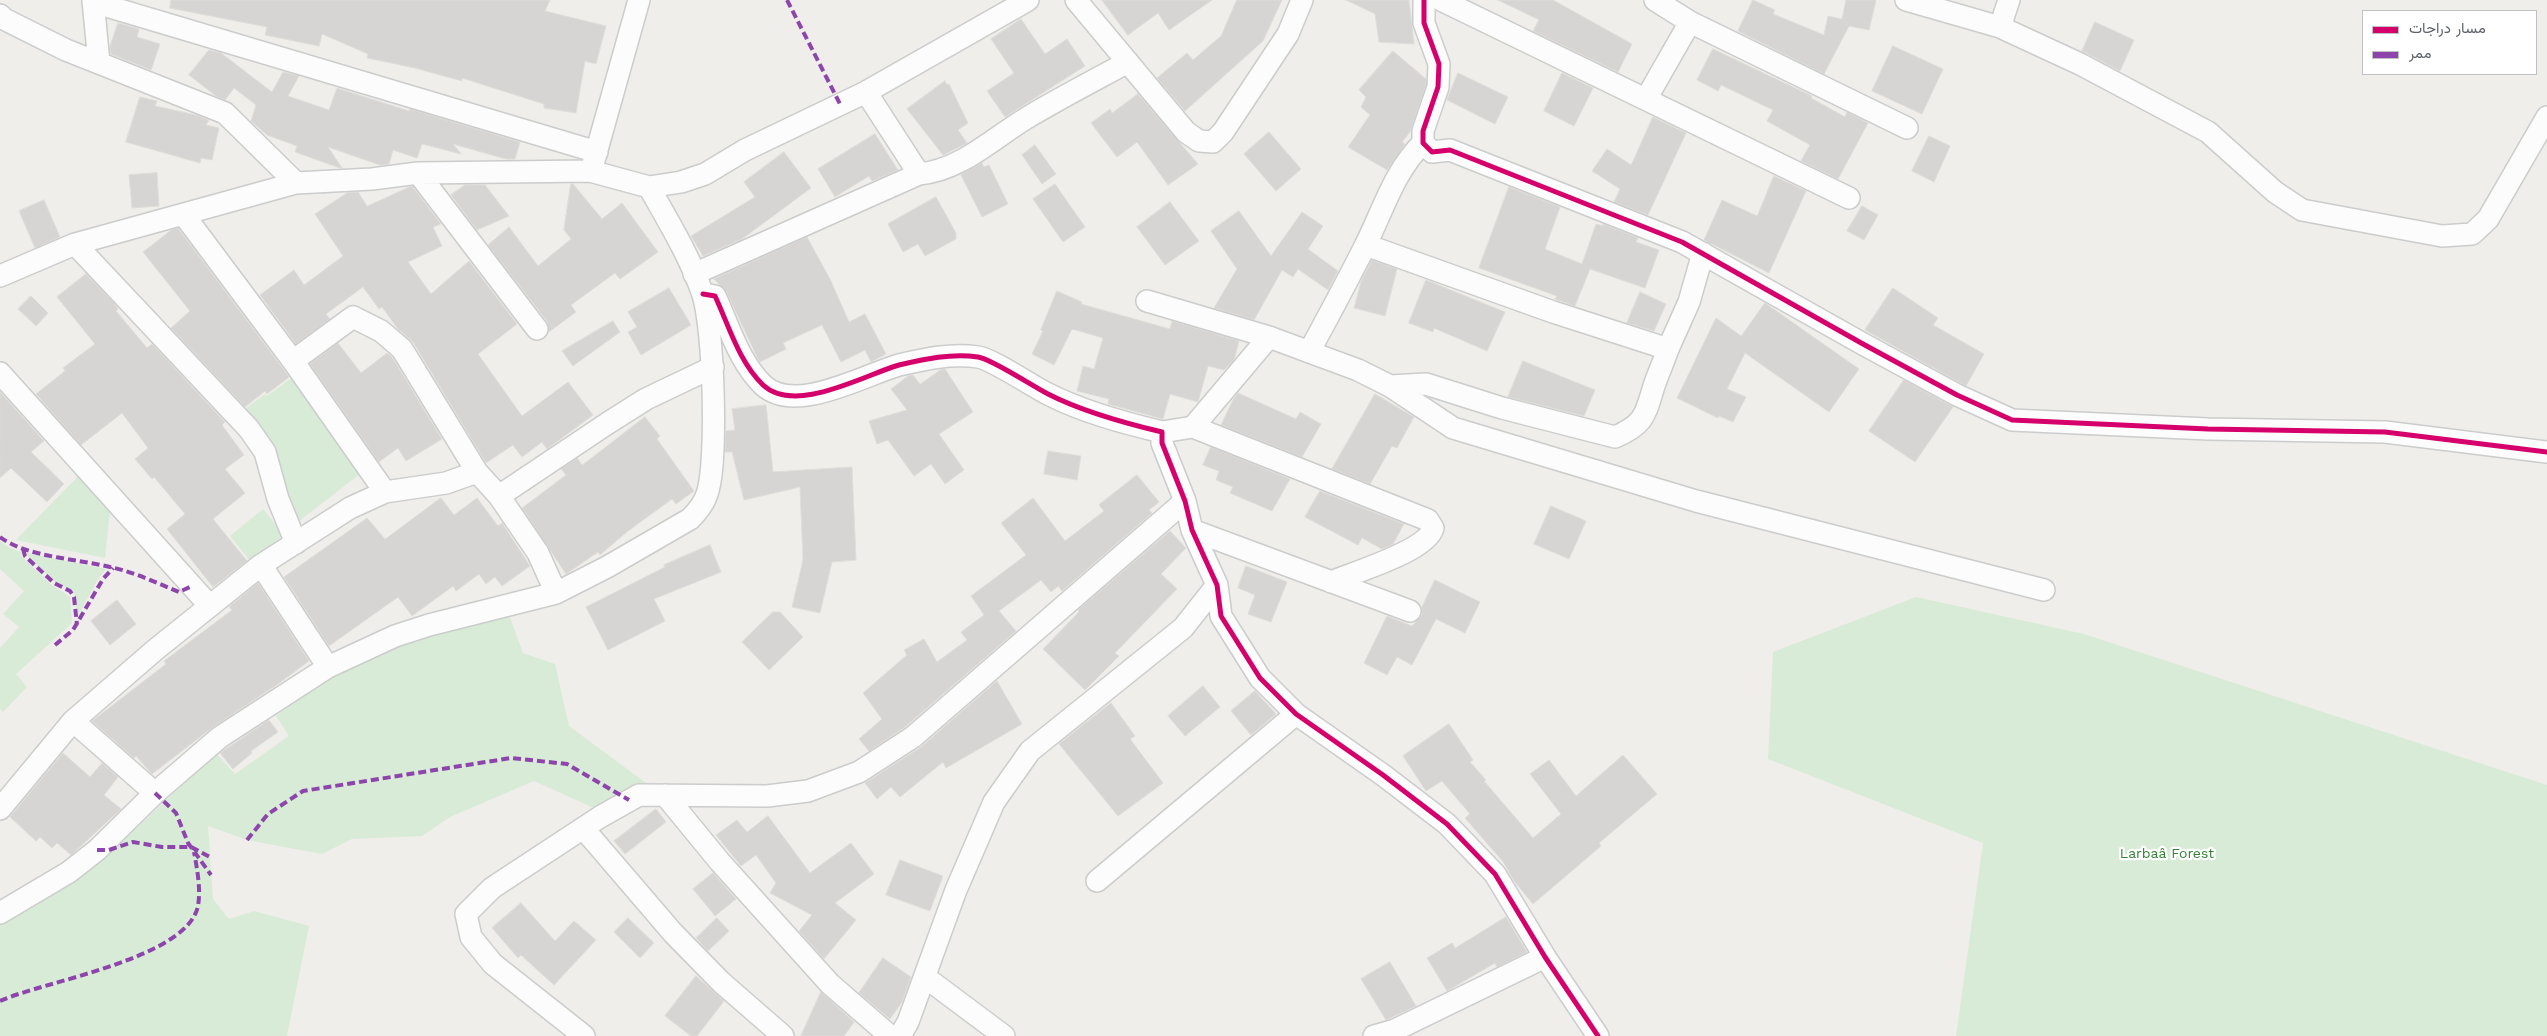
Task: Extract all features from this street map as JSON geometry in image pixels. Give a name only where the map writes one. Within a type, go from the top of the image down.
[{"type":"street","points":[[1076,0],[1186,132],[1198,141],[1213,142],[1223,132],[1288,34],[1302,0]]},
{"type":"street","points":[[1309,352],[1366,245],[1390,191],[1411,155],[1423,143],[1423,131],[1434,105],[1438,87],[1439,64],[1424,23],[1424,0]]},
{"type":"street","points":[[1441,0],[1849,198]]},
{"type":"street","points":[[1655,0],[1690,22],[1906,128]]},
{"type":"street","points":[[1906,0],[2000,27],[2080,64],[2208,132],[2275,192],[2302,210],[2442,236],[2472,234],[2488,219],[2547,117]]},
{"type":"street","points":[[2000,27],[2009,0]]},
{"type":"street","points":[[99,63],[93,1],[594,161],[649,187],[681,182],[705,174],[745,150],[866,92],[1024,1]]},
{"type":"street","points":[[594,161],[635,1]]},
{"type":"street","points":[[4,11],[66,50],[225,113],[296,182]]},
{"type":"street","points":[[1646,99],[1690,22]]},
{"type":"street","points":[[694,274],[919,174],[936,173],[960,163],[1029,117],[1128,62]]},
{"type":"street","points":[[866,92],[919,174]]},
{"type":"street","points":[[1423,143],[1432,152],[1450,150],[1682,242],[1872,349],[1957,394],[2012,420],[2208,429],[2385,432],[2547,452]]},
{"type":"street","points":[[0,276],[74,244],[184,215],[296,182],[372,180],[418,173],[594,161]]},
{"type":"street","points":[[418,173],[537,329]]},
{"type":"street","points":[[0,913],[69,872],[97,850],[155,793],[220,737],[328,667],[395,636],[429,625],[556,593],[607,567],[690,519],[701,508],[708,493],[712,472],[713,366],[703,294],[678,239],[649,187]]},
{"type":"street","points":[[184,215],[293,361],[384,492]]},
{"type":"street","points":[[74,244],[249,429],[266,452],[278,499],[296,543]]},
{"type":"street","points":[[1366,245],[1553,312],[1668,349]]},
{"type":"street","points":[[1390,386],[1426,384],[1502,408],[1616,437],[1628,432],[1640,422],[1650,408],[1654,387],[1668,349],[1689,302],[1702,253]]},
{"type":"street","points":[[703,294],[715,296],[743,359],[764,386],[780,396],[814,394],[899,366],[952,355],[980,357],[1050,395],[1122,423],[1162,432],[1193,427],[1428,520],[1433,528],[1431,536],[1409,552],[1331,582]]},
{"type":"street","points":[[1147,301],[1269,337],[1358,370],[1390,386],[1453,428],[1696,502],[2044,590]]},
{"type":"street","points":[[293,361],[353,317],[381,331],[402,349],[477,472],[499,496],[538,553],[556,593]]},
{"type":"street","points":[[1193,427],[1269,337]]},
{"type":"street","points":[[499,496],[608,422],[646,399],[713,366]]},
{"type":"street","points":[[0,374],[210,606]]},
{"type":"street","points":[[1162,432],[1162,443],[1185,501],[1192,530],[1217,585],[1221,616],[1260,678],[1296,714],[1383,775],[1447,824],[1495,874],[1545,957],[1598,1036]]},
{"type":"street","points":[[0,809],[73,721],[262,565],[350,508],[384,492],[446,483],[477,472]]},
{"type":"street","points":[[584,1036],[493,964],[471,937],[466,914],[492,888],[583,828],[639,795],[767,796],[808,791],[859,772],[913,737],[1185,501]]},
{"type":"street","points":[[1192,530],[1410,610]]},
{"type":"street","points":[[262,565],[328,667]]},
{"type":"street","points":[[900,1036],[908,1022],[956,890],[994,802],[1030,751],[1183,628],[1217,585]]},
{"type":"street","points":[[1098,881],[1296,714]]},
{"type":"street","points":[[73,721],[155,793]]},
{"type":"street","points":[[665,795],[720,862],[830,984],[890,1036]]},
{"type":"street","points":[[583,828],[673,933],[721,982],[783,1036]]},
{"type":"street","points":[[1374,1036],[1395,1030],[1545,957]]},
{"type":"street","points":[[925,977],[1004,1036]]},
{"type":"green space","points":[[294,376],[360,474],[294,525],[241,412]]},
{"type":"green space","points":[[83,471],[111,502],[105,558],[16,540]]},
{"type":"green space","points":[[263,509],[284,535],[251,562],[230,536]]},
{"type":"green space","points":[[0,541],[8,547],[21,552],[22,557],[52,585],[70,597],[72,623],[16,674],[27,687],[3,712],[0,709],[0,648],[19,627],[3,614],[24,591],[0,569]]},
{"type":"green space","points":[[27,553],[106,569],[98,579],[78,616],[74,592],[55,582]]},
{"type":"green space","name":"Larbaâ Forest","points":[[1916,597],[2084,634],[2547,785],[2547,1036],[1956,1036],[1983,843],[1768,759],[1773,652]]},
{"type":"green space","points":[[509,615],[523,653],[555,664],[569,726],[646,783],[596,809],[534,781],[450,817],[422,836],[352,839],[322,854],[247,840],[208,826],[213,899],[229,919],[254,911],[309,926],[287,1036],[0,1036],[0,921],[29,905],[109,854],[216,753],[235,774],[289,736],[276,716],[331,678],[388,651]]},
{"type":"building","points":[[171,0],[550,0],[545,11],[606,26],[596,64],[585,61],[576,113],[544,108],[544,104],[462,78],[462,81],[415,68],[367,58],[368,54],[322,34],[319,46],[265,35],[267,27],[170,8]]},
{"type":"building","points":[[1102,0],[1212,0],[1169,30],[1158,13],[1128,35]]},
{"type":"building","points":[[1237,0],[1282,0],[1263,41],[1185,111],[1157,78],[1187,53],[1193,60],[1221,36]]},
{"type":"building","points":[[1346,0],[1409,0],[1414,44],[1379,42],[1375,14]]},
{"type":"building","points":[[1498,0],[1553,0],[1632,44],[1618,72],[1533,31],[1539,20]]},
{"type":"building","points":[[1753,0],[1775,10],[1773,14],[1824,35],[1828,16],[1842,19],[1846,0],[1876,0],[1869,30],[1849,26],[1824,74],[1738,31]]},
{"type":"building","points":[[1021,19],[1045,54],[1067,39],[1085,66],[1005,117],[987,91],[1014,73],[991,39]]},
{"type":"building","points":[[2095,22],[2134,40],[2120,71],[2082,51]]},
{"type":"building","points":[[118,23],[139,29],[137,37],[160,44],[151,70],[111,54],[110,47]]},
{"type":"building","points":[[1893,46],[1943,69],[1922,114],[1872,91]]},
{"type":"building","points":[[1713,49],[1812,96],[1811,98],[1845,117],[1847,112],[1868,123],[1838,179],[1801,161],[1810,145],[1767,121],[1773,110],[1721,85],[1718,91],[1697,80]]},
{"type":"building","points":[[209,50],[221,53],[272,92],[283,72],[299,76],[288,96],[329,110],[337,88],[409,111],[410,109],[520,142],[515,159],[506,159],[453,144],[461,154],[422,144],[417,158],[393,150],[389,164],[380,165],[328,147],[342,168],[340,168],[295,152],[297,146],[267,135],[251,121],[256,105],[234,88],[225,100],[216,96],[189,75]]},
{"type":"building","points":[[1393,51],[1426,79],[1426,85],[1410,132],[1402,142],[1405,144],[1387,170],[1348,147],[1370,115],[1361,107],[1366,97],[1359,90]]},
{"type":"building","points":[[1458,73],[1508,97],[1495,124],[1447,100]]},
{"type":"building","points":[[1562,73],[1593,88],[1574,126],[1544,111]]},
{"type":"building","points":[[945,81],[947,85],[949,84],[968,123],[958,130],[967,143],[943,155],[907,109]]},
{"type":"building","points":[[1138,94],[1198,164],[1168,185],[1137,142],[1117,157],[1091,123],[1110,109],[1112,113]]},
{"type":"building","points":[[140,97],[157,101],[155,106],[196,115],[209,120],[206,125],[219,128],[212,160],[201,158],[200,163],[126,142]]},
{"type":"building","points":[[1653,117],[1686,133],[1648,215],[1614,202],[1620,189],[1592,171],[1607,149],[1631,165]]},
{"type":"building","points":[[1269,132],[1301,169],[1276,191],[1244,154]]},
{"type":"building","points":[[875,134],[898,170],[872,181],[869,176],[835,197],[818,169]]},
{"type":"building","points":[[1929,136],[1950,146],[1934,182],[1912,171]]},
{"type":"building","points":[[1035,145],[1056,174],[1042,184],[1022,155]]},
{"type":"building","points":[[784,152],[811,188],[742,239],[703,256],[691,236],[755,197],[744,182]]},
{"type":"building","points":[[982,163],[984,167],[989,165],[1008,204],[982,217],[961,175]]},
{"type":"building","points":[[157,173],[159,206],[132,208],[129,175]]},
{"type":"building","points":[[1774,176],[1806,191],[1769,273],[1704,240],[1722,200],[1757,216]]},
{"type":"building","points":[[571,184],[602,219],[622,203],[658,252],[620,279],[615,273],[571,305],[576,312],[549,332],[547,321],[488,245],[509,227],[538,266],[571,239],[564,230]]},
{"type":"building","points":[[1055,184],[1085,227],[1063,242],[1033,199]]},
{"type":"building","points":[[465,185],[485,185],[509,216],[477,230],[451,195]]},
{"type":"building","points":[[412,186],[441,224],[433,227],[442,246],[408,262],[431,294],[469,261],[517,324],[478,354],[522,416],[568,382],[593,415],[547,449],[542,442],[522,457],[513,445],[486,463],[413,342],[398,329],[382,307],[379,309],[363,287],[326,314],[330,319],[296,344],[260,295],[294,270],[304,285],[343,256],[315,214],[347,193],[358,192],[367,206]]},
{"type":"building","points":[[1509,187],[1560,207],[1545,249],[1582,264],[1596,224],[1603,226],[1603,224],[1638,238],[1636,242],[1659,250],[1645,288],[1590,269],[1575,306],[1555,299],[1557,296],[1479,268]]},
{"type":"building","points":[[936,197],[956,233],[956,239],[925,256],[918,244],[903,252],[888,224]]},
{"type":"building","points":[[44,200],[60,237],[35,248],[19,211]]},
{"type":"building","points":[[1170,202],[1199,241],[1165,265],[1137,227]]},
{"type":"building","points":[[1862,206],[1878,215],[1864,240],[1847,231]]},
{"type":"building","points":[[1239,211],[1271,256],[1302,212],[1323,226],[1308,249],[1338,271],[1328,290],[1298,269],[1293,277],[1282,270],[1254,320],[1214,308],[1237,269],[1211,231]]},
{"type":"building","points":[[178,228],[289,377],[267,394],[265,391],[245,407],[171,328],[190,311],[143,252],[170,231]]},
{"type":"building","points":[[807,237],[830,279],[849,322],[865,314],[886,354],[871,362],[865,350],[841,362],[822,325],[783,343],[786,349],[760,362],[726,291],[714,279]]},
{"type":"building","points":[[1372,260],[1397,269],[1385,316],[1354,308],[1361,282]]},
{"type":"building","points":[[86,274],[114,303],[118,309],[116,311],[147,348],[152,344],[225,422],[222,425],[244,455],[225,469],[245,493],[213,519],[247,561],[213,587],[167,529],[185,514],[154,477],[152,479],[135,459],[148,448],[122,413],[81,445],[36,394],[65,371],[63,368],[95,344],[57,297]]},
{"type":"building","points":[[1426,280],[1505,312],[1487,351],[1434,328],[1433,332],[1409,323]]},
{"type":"building","points":[[669,288],[691,325],[641,355],[628,332],[637,327],[628,312]]},
{"type":"building","points":[[1893,288],[1938,318],[1933,325],[1984,354],[1966,386],[1865,330]]},
{"type":"building","points":[[1057,291],[1082,302],[1081,304],[1170,329],[1172,321],[1239,341],[1234,360],[1224,370],[1208,366],[1198,402],[1170,394],[1163,419],[1108,404],[1109,399],[1077,391],[1083,366],[1094,369],[1103,338],[1072,329],[1054,365],[1032,354],[1043,331],[1041,330]]},
{"type":"building","points":[[1640,292],[1666,304],[1654,331],[1627,323]]},
{"type":"building","points":[[31,296],[48,313],[36,326],[18,309]]},
{"type":"building","points":[[1765,303],[1859,369],[1829,412],[1745,353],[1727,389],[1746,397],[1733,422],[1719,416],[1718,418],[1677,398],[1716,318],[1741,336]]},
{"type":"building","points":[[613,321],[620,332],[573,366],[562,351]]},
{"type":"building","points":[[338,343],[361,373],[387,353],[392,357],[442,439],[406,461],[398,448],[379,462],[310,364]]},
{"type":"building","points":[[1523,361],[1595,390],[1584,416],[1508,397]]},
{"type":"building","points":[[942,369],[945,369],[973,412],[939,434],[964,470],[945,484],[931,464],[914,476],[888,440],[877,444],[869,421],[907,410],[891,389],[908,376],[913,375],[920,384]]},
{"type":"building","points":[[1904,380],[1953,407],[1915,462],[1869,431]]},
{"type":"building","points":[[0,392],[44,441],[31,452],[64,484],[47,502],[11,468],[0,478]]},
{"type":"building","points":[[1238,393],[1296,419],[1300,412],[1321,424],[1302,457],[1221,425]]},
{"type":"building","points":[[1375,394],[1414,417],[1397,448],[1392,446],[1370,484],[1332,469]]},
{"type":"building","points":[[766,405],[773,472],[852,467],[856,560],[832,562],[820,613],[792,607],[803,560],[800,487],[744,500],[732,452],[725,452],[726,431],[735,430],[732,409]]},
{"type":"building","points":[[645,417],[660,436],[657,439],[694,491],[676,504],[672,499],[628,531],[600,555],[598,552],[566,574],[522,508],[566,475],[561,469],[577,458],[582,465]]},
{"type":"building","points":[[1211,447],[1290,479],[1272,511],[1230,493],[1233,487],[1216,480],[1219,471],[1203,465]]},
{"type":"building","points":[[1048,451],[1081,456],[1077,480],[1044,474]]},
{"type":"building","points":[[1137,475],[1159,502],[1149,510],[1152,513],[1062,591],[1058,586],[1051,592],[1041,580],[999,611],[1016,631],[905,727],[869,751],[859,739],[882,719],[863,693],[907,655],[904,650],[924,639],[937,662],[967,640],[961,632],[984,615],[971,596],[1026,555],[1001,523],[1033,498],[1065,541],[1104,511],[1099,505]]},
{"type":"building","points":[[1320,491],[1404,524],[1393,544],[1382,549],[1362,538],[1358,545],[1305,517]]},
{"type":"building","points":[[441,498],[454,515],[477,498],[498,526],[502,523],[530,566],[502,586],[495,577],[486,584],[479,574],[456,591],[453,586],[412,616],[398,597],[329,646],[284,577],[367,518],[385,539]]},
{"type":"building","points":[[1551,506],[1586,521],[1569,559],[1534,544]]},
{"type":"building","points":[[1170,531],[1186,548],[1161,574],[1177,589],[1115,653],[1119,656],[1085,690],[1043,649],[1079,612],[1078,610]]},
{"type":"building","points":[[710,545],[721,572],[654,599],[665,621],[608,650],[586,607],[665,567],[664,565]]},
{"type":"building","points":[[1246,566],[1287,582],[1271,622],[1248,614],[1255,595],[1238,588]]},
{"type":"building","points":[[1435,580],[1480,602],[1465,633],[1436,619],[1412,665],[1397,657],[1387,675],[1364,663],[1387,616],[1412,626],[1418,620],[1422,615],[1422,607]]},
{"type":"building","points":[[258,583],[309,661],[213,727],[152,774],[136,756],[134,758],[92,721],[166,664],[164,661],[232,610],[229,607]]},
{"type":"building","points":[[117,600],[136,624],[110,645],[91,621]]},
{"type":"building","points":[[773,612],[780,612],[803,637],[769,670],[742,642]]},
{"type":"building","points":[[997,681],[1022,724],[946,768],[943,762],[900,797],[891,787],[877,799],[865,783],[921,747]]},
{"type":"building","points":[[1203,686],[1220,707],[1185,736],[1168,716]]},
{"type":"building","points":[[1255,691],[1276,714],[1251,735],[1231,711]]},
{"type":"building","points":[[1111,703],[1135,736],[1130,739],[1163,783],[1118,816],[1059,744]]},
{"type":"building","points":[[269,720],[278,732],[251,751],[252,753],[233,769],[220,753]]},
{"type":"building","points":[[1449,724],[1473,760],[1470,762],[1486,780],[1484,781],[1533,838],[1561,814],[1530,774],[1549,760],[1576,796],[1623,755],[1657,794],[1599,843],[1601,846],[1533,904],[1514,881],[1504,863],[1465,818],[1470,814],[1442,781],[1426,791],[1403,756]]},
{"type":"building","points":[[63,753],[90,777],[102,763],[118,777],[104,795],[121,809],[71,855],[57,843],[52,848],[40,837],[36,841],[10,817]]},
{"type":"building","points":[[656,809],[666,822],[625,854],[614,841]]},
{"type":"building","points":[[768,816],[810,873],[851,843],[874,874],[835,903],[856,920],[824,959],[799,931],[812,915],[770,893],[776,883],[756,855],[741,866],[716,835],[737,820],[747,832]]},
{"type":"building","points":[[900,860],[943,876],[930,911],[886,895]]},
{"type":"building","points":[[713,873],[736,899],[715,916],[693,889]]},
{"type":"building","points":[[521,903],[555,941],[574,921],[596,940],[554,985],[521,955],[518,958],[492,928]]},
{"type":"building","points":[[1506,917],[1527,952],[1497,967],[1495,963],[1447,991],[1427,958],[1452,943],[1455,948]]},
{"type":"building","points":[[628,918],[654,943],[640,958],[614,932]]},
{"type":"building","points":[[717,918],[729,931],[708,951],[696,938]]},
{"type":"building","points":[[883,958],[911,977],[902,1002],[890,1019],[859,993]]},
{"type":"building","points":[[1390,962],[1416,1006],[1386,1020],[1361,979]]},
{"type":"building","points":[[696,976],[724,1001],[697,1036],[691,1036],[665,1016]]},
{"type":"building","points":[[821,992],[854,1022],[844,1036],[801,1036]]},
{"type":"marked path","points":[[787,0],[840,104]]},
{"type":"marked path","points":[[0,537],[24,549],[119,569],[179,592],[192,586]]},
{"type":"marked path","points":[[23,549],[25,556],[54,583],[70,591],[74,597],[77,625]]},
{"type":"marked path","points":[[55,645],[73,630],[103,579],[113,568]]},
{"type":"marked path","points":[[247,840],[268,814],[303,791],[511,758],[567,764],[629,800]]},
{"type":"marked path","points":[[155,793],[176,813],[188,843],[211,875]]},
{"type":"marked path","points":[[97,850],[109,850],[133,842],[162,847],[191,847],[210,857]]},
{"type":"marked path","points":[[0,1001],[111,966],[142,954],[169,940],[188,924],[198,906],[199,886],[194,852]]},
{"type":"cycle path","points":[[1424,0],[1424,23],[1439,64],[1438,87],[1423,131],[1423,143],[1432,152],[1450,150],[1682,242],[1957,395],[2012,420],[2208,429],[2385,432],[2547,452]]},
{"type":"cycle path","points":[[703,294],[715,296],[747,366],[763,385],[777,393],[793,396],[830,390],[899,365],[938,357],[978,357],[993,362],[1048,394],[1089,412],[1162,432],[1162,443],[1185,501],[1192,530],[1217,585],[1221,616],[1260,678],[1296,714],[1383,775],[1447,824],[1495,874],[1545,957],[1598,1036]]}]
